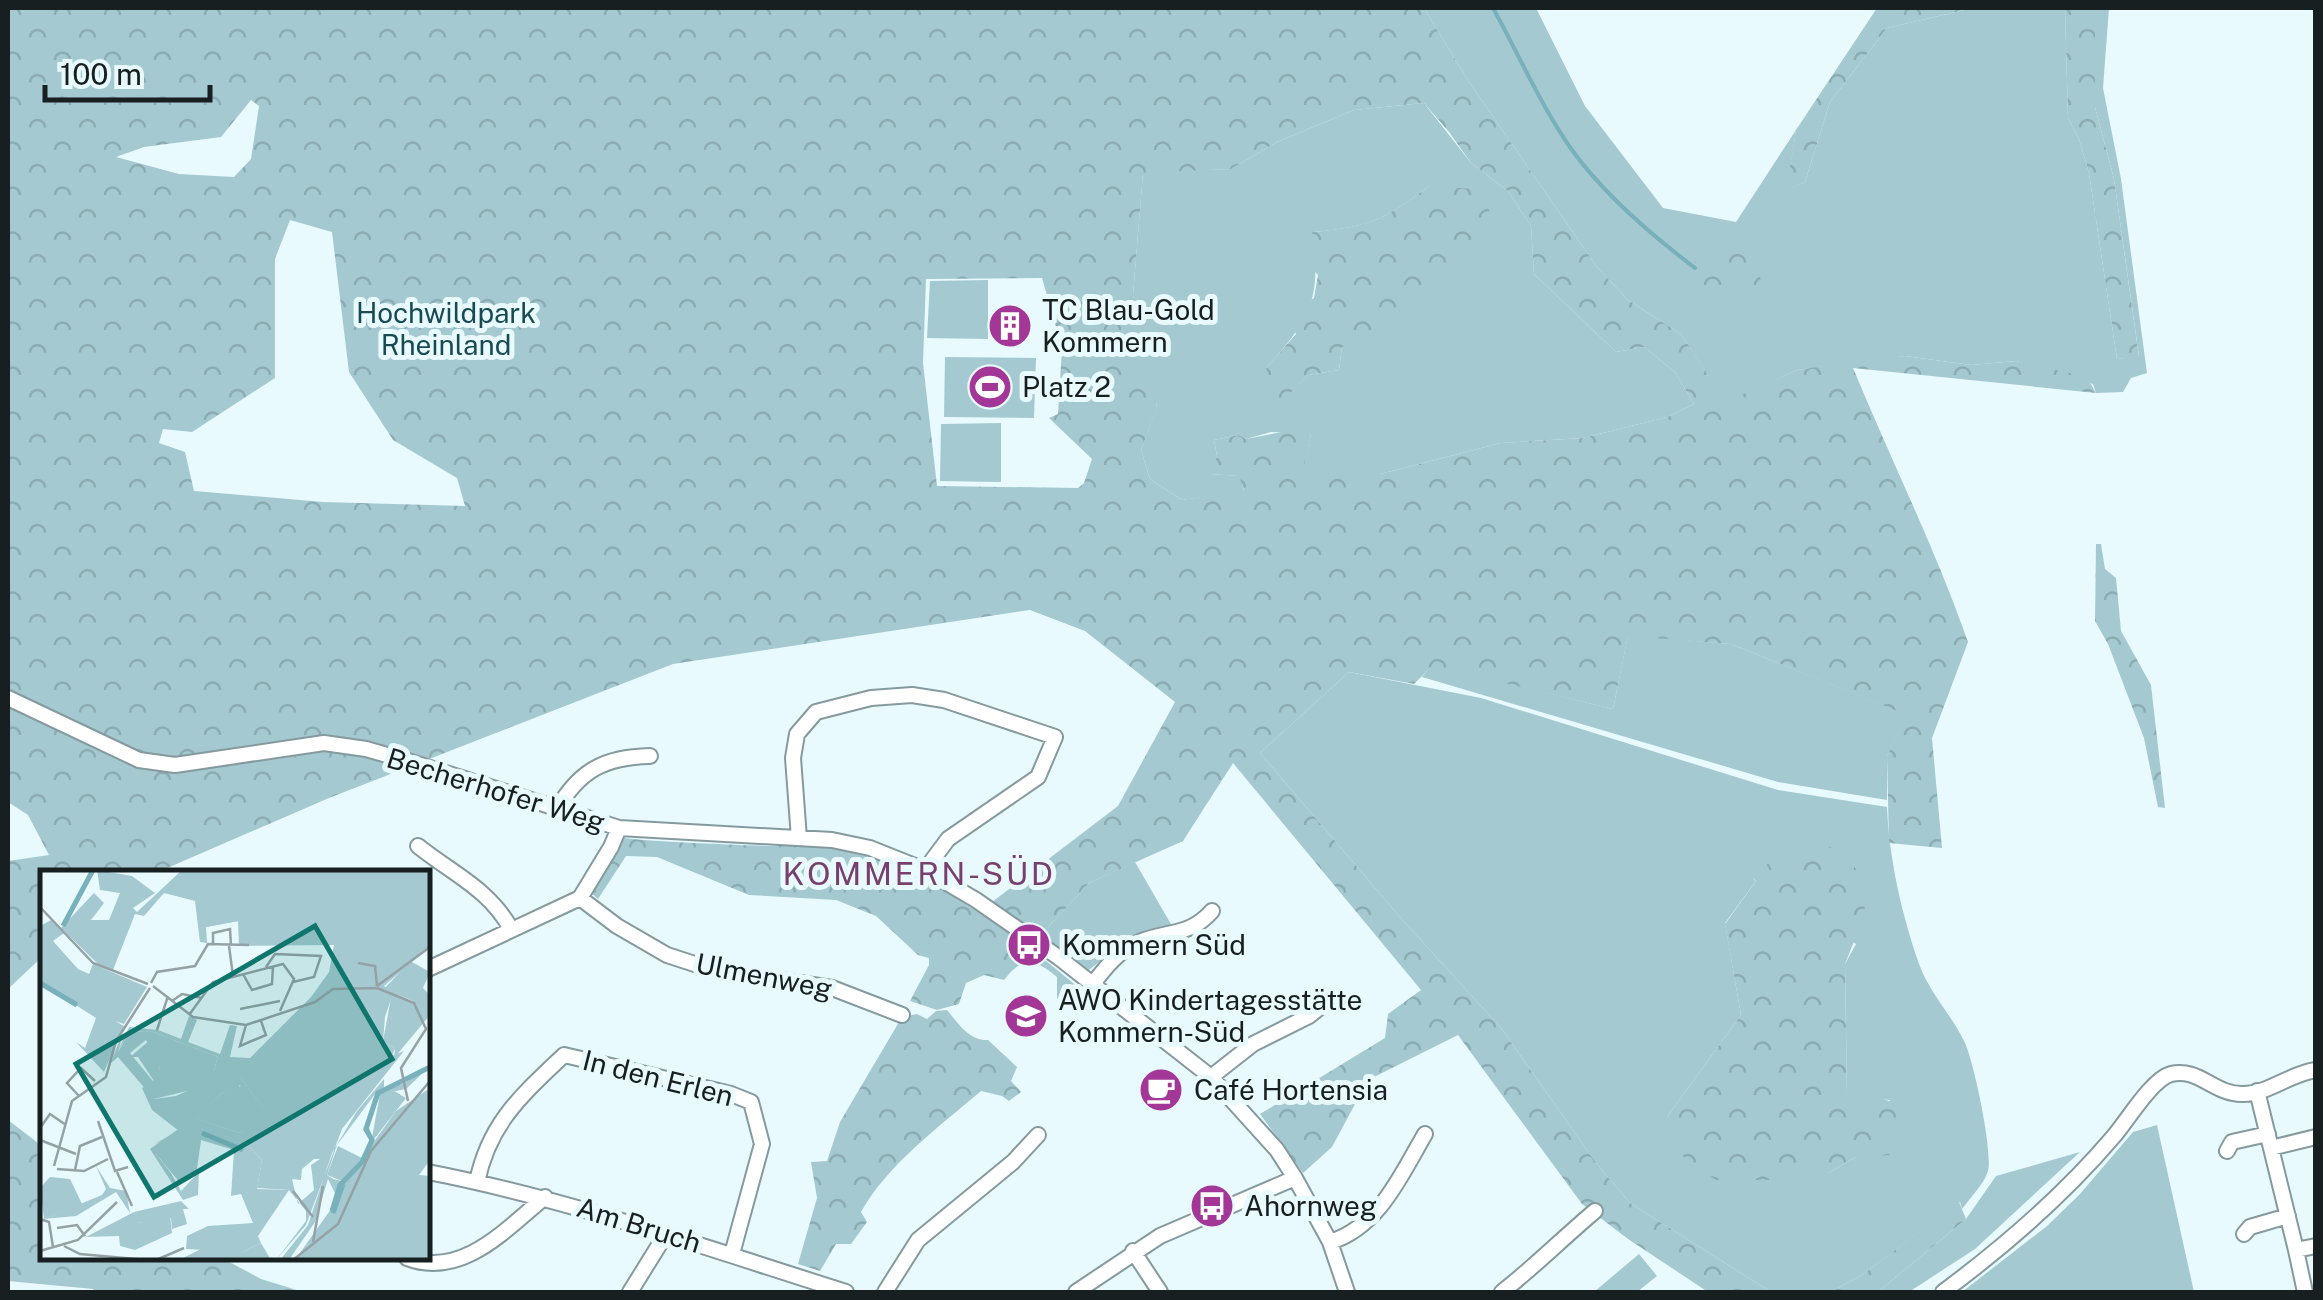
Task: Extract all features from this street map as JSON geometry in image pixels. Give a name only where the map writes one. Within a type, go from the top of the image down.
[{"type":"street","points":[[799,838],[794,758],[797,734],[816,712],[871,698],[912,695],[944,700],[1055,737],[1038,777],[948,839],[925,870]]},
{"type":"street","name":"Becherhofer Weg","points":[[8,698],[155,764],[175,765],[324,743],[408,761],[618,828],[832,840],[870,848],[925,870],[976,900],[1211,1077],[1276,1150],[1295,1178],[1330,1242],[1348,1292]]},
{"type":"street","points":[[556,811],[584,774],[618,757],[650,756]]},
{"type":"street","points":[[430,968],[580,898],[618,828]]},
{"type":"street","points":[[418,846],[469,880],[501,912],[511,929]]},
{"type":"street","name":"Ulmenweg","points":[[580,898],[616,926],[667,955],[710,968],[832,988],[902,1015]]},
{"type":"street","points":[[1092,985],[1119,954],[1140,942],[1198,926],[1212,911]]},
{"type":"street","points":[[1211,1077],[1253,1044],[1309,1016],[1329,1000]]},
{"type":"street","name":"In den Erlen","points":[[477,1182],[483,1153],[494,1129],[564,1055],[731,1094],[751,1102],[762,1144],[732,1254]]},
{"type":"street","points":[[1943,1292],[2043,1211],[2083,1172],[2162,1079],[2190,1072],[2220,1090],[2242,1094],[2316,1070]]},
{"type":"street","points":[[2258,1091],[2306,1292]]},
{"type":"street","points":[[1330,1242],[1367,1222],[1425,1134]]},
{"type":"street","points":[[885,1292],[918,1240],[1013,1162],[1038,1135]]},
{"type":"street","points":[[2227,1150],[2232,1142],[2316,1137]]},
{"type":"street","name":"Am Bruch","points":[[430,1172],[545,1197],[732,1254],[804,1286],[846,1292]]},
{"type":"street","points":[[1076,1292],[1160,1236],[1295,1178]]},
{"type":"street","points":[[423,1260],[446,1263],[478,1252],[545,1197]]},
{"type":"street","points":[[1502,1292],[1533,1269],[1595,1211]]},
{"type":"street","points":[[2244,1234],[2250,1226],[2288,1216]]},
{"type":"street","points":[[630,1292],[666,1234]]},
{"type":"street","points":[[2296,1250],[2316,1246]]},
{"type":"street","points":[[1133,1251],[1160,1292]]},
{"type":"green space","name":"Hochwildpark Rheinland","points":[[8,8],[1424,8],[1467,79],[1597,267],[1628,300],[1681,334],[1726,402],[1797,370],[1905,356],[1971,365],[2016,361],[2087,377],[2096,393],[1853,368],[1968,642],[1932,738],[1942,848],[1889,843],[1887,756],[1907,715],[1731,644],[1628,636],[1613,709],[1432,666],[1414,684],[1349,672],[1260,753],[1501,1028],[1597,1164],[1630,1203],[1771,1292],[1708,1292],[1582,1204],[1458,1035],[1368,1080],[1332,1147],[1303,1173],[1260,1114],[1385,1038],[1388,1014],[1421,990],[1233,763],[1183,841],[1089,883],[1041,935],[992,902],[1118,806],[1175,702],[1085,631],[1030,610],[673,664],[329,798],[163,870],[40,870],[40,959],[8,989],[8,861],[49,855],[28,815],[8,802]],"holes":[[[251,100],[259,106],[251,159],[234,177],[179,174],[116,157],[144,147],[221,137]],[[1424,103],[1471,163],[1508,191],[1531,226],[1534,274],[1616,352],[1644,347],[1675,372],[1694,404],[1667,417],[1583,438],[1501,443],[1380,474],[1302,474],[1311,434],[1303,428],[1246,439],[1239,435],[1214,440],[1217,456],[1209,474],[1239,476],[1244,490],[1182,500],[1150,479],[1141,450],[1157,408],[1150,355],[1133,295],[1143,173],[1231,169],[1277,142],[1354,110]],[[290,220],[332,232],[349,372],[393,440],[457,478],[465,506],[323,502],[194,491],[185,452],[159,443],[163,429],[192,432],[275,378],[275,259]],[[1042,278],[1062,348],[1058,414],[1049,418],[1092,459],[1084,483],[1078,488],[937,486],[923,363],[926,279]]]},
{"type":"green space","points":[[1424,8],[1536,8],[1585,106],[1663,208],[1736,222],[1796,130],[1787,190],[1805,182],[1830,102],[1887,28],[1973,8],[2065,8],[2068,118],[2089,173],[2117,359],[2139,356],[2114,179],[2095,107],[2095,8],[2109,8],[2103,88],[2121,179],[2147,373],[2131,378],[2123,392],[2096,393],[2093,384],[2016,361],[1971,365],[1905,356],[1797,370],[1726,403],[1681,334],[1628,300],[1597,267],[1467,79]]},
{"type":"green space","points":[[1877,8],[1973,8],[1887,28],[1830,102],[1805,182],[1786,191],[1796,130]]},
{"type":"green space","points":[[2065,8],[2095,8],[2095,107],[2114,179],[2139,357],[2117,359],[2089,173],[2068,118]]},
{"type":"green space","points":[[1424,103],[1471,163],[1508,191],[1531,226],[1534,274],[1616,352],[1644,347],[1675,372],[1694,404],[1667,417],[1583,438],[1501,443],[1380,474],[1301,474],[1311,434],[1271,432],[1246,439],[1239,435],[1214,440],[1217,456],[1210,474],[1240,476],[1244,491],[1182,500],[1150,479],[1141,450],[1157,407],[1133,295],[1143,172],[1231,169],[1277,142],[1354,110]],"holes":[[[1429,186],[1342,347],[1339,370],[1308,375],[1285,397],[1266,368],[1303,321],[1309,307],[1315,275],[1313,232],[1375,220]]]},
{"type":"green space","points":[[1429,186],[1473,189],[1487,203],[1496,236],[1402,319],[1361,343],[1342,347],[1339,370],[1308,375],[1285,398],[1274,402],[1266,368],[1296,334],[1287,314],[1314,298],[1318,275],[1299,256],[1313,232],[1375,220]]},
{"type":"green space","points":[[1738,236],[1766,289],[1699,291],[1690,265]]},
{"type":"green space","points":[[988,280],[988,339],[927,338],[930,281]]},
{"type":"green space","points":[[945,357],[1036,358],[1034,418],[944,417]]},
{"type":"green space","points":[[1001,423],[1001,482],[940,481],[941,424]]},
{"type":"green space","points":[[2096,544],[2101,544],[2105,569],[2116,578],[2121,631],[2151,685],[2165,808],[2158,807],[2144,738],[2108,644],[2095,621]]},
{"type":"green space","points":[[1628,635],[1731,644],[1908,715],[1887,756],[1887,800],[1778,782],[1422,677],[1432,665],[1613,709]]},
{"type":"green space","points":[[1349,672],[1481,698],[1778,790],[1887,807],[1902,907],[1919,964],[1965,1043],[1973,1069],[1988,1145],[1988,1171],[1983,1181],[1962,1209],[1960,1202],[1862,1275],[1830,1292],[1771,1292],[1630,1203],[1597,1164],[1501,1028],[1260,753]],"holes":[[[1753,878],[1856,944],[1845,964],[1847,1096],[1890,1100],[1856,1157],[1828,1173],[1667,1117],[1741,1015],[1725,923],[1756,881]]]},
{"type":"green space","points":[[623,838],[820,847],[868,857],[900,869],[965,904],[1026,945],[1079,988],[1066,1007],[1057,998],[1057,977],[1029,962],[1017,966],[1004,980],[984,975],[966,983],[959,1004],[937,1010],[910,1001],[929,958],[918,955],[876,916],[836,900],[749,895],[657,857],[626,856],[598,899],[589,891]]},
{"type":"green space","points":[[1807,846],[1832,847],[1850,859],[1863,881],[1865,914],[1845,964],[1847,1095],[1891,1102],[1907,1126],[1889,1155],[1856,1157],[1828,1173],[1784,1180],[1716,1180],[1686,1162],[1667,1117],[1741,1015],[1725,924],[1756,881],[1753,877],[1773,859]]},
{"type":"green space","points":[[1135,862],[1172,926],[1129,938],[1089,970],[1041,935],[1089,883]]},
{"type":"green space","points":[[947,1010],[964,1030],[975,1038],[988,1040],[1017,1067],[1011,1081],[1021,1092],[1009,1101],[981,1091],[885,1178],[861,1212],[867,1222],[851,1244],[836,1244],[820,1271],[798,1264],[817,1198],[811,1162],[827,1161],[840,1122],[902,1017],[917,1014],[927,1019],[936,1011]]},
{"type":"green space","points":[[8,1120],[40,1144],[40,1260],[226,1260],[261,1279],[303,1292],[95,1292],[8,1281]]},
{"type":"green space","points":[[2157,1125],[2194,1292],[1962,1292],[2047,1226],[2133,1132]]},
{"type":"green space","points":[[2080,1152],[1975,1249],[1909,1292],[1878,1292],[1966,1219],[1996,1176]]},
{"type":"green space","points":[[1959,1202],[1966,1219],[1878,1292],[1830,1292],[1862,1275]]},
{"type":"green space","points":[[1639,1254],[1657,1276],[1637,1292],[1594,1292]]},
{"type":"waterway","points":[[1493,8],[1572,150],[1630,214],[1695,268]]},
{"type":"place","name":"TC Blau-Gold Kommern","points":[[1010,326]]},
{"type":"place","name":"Platz 2","points":[[990,387]]},
{"type":"place","name":"Kommern Süd","points":[[1029,945]]},
{"type":"place","name":"AWO Kindertagesstätte Kommern-Süd","points":[[1026,1016]]},
{"type":"place","name":"Café Hortensia","points":[[1161,1090]]},
{"type":"place","name":"Ahornweg","points":[[1212,1206]]},
{"type":"district","name":"KOMMERN-SÜD","points":[[919,874]]}]
